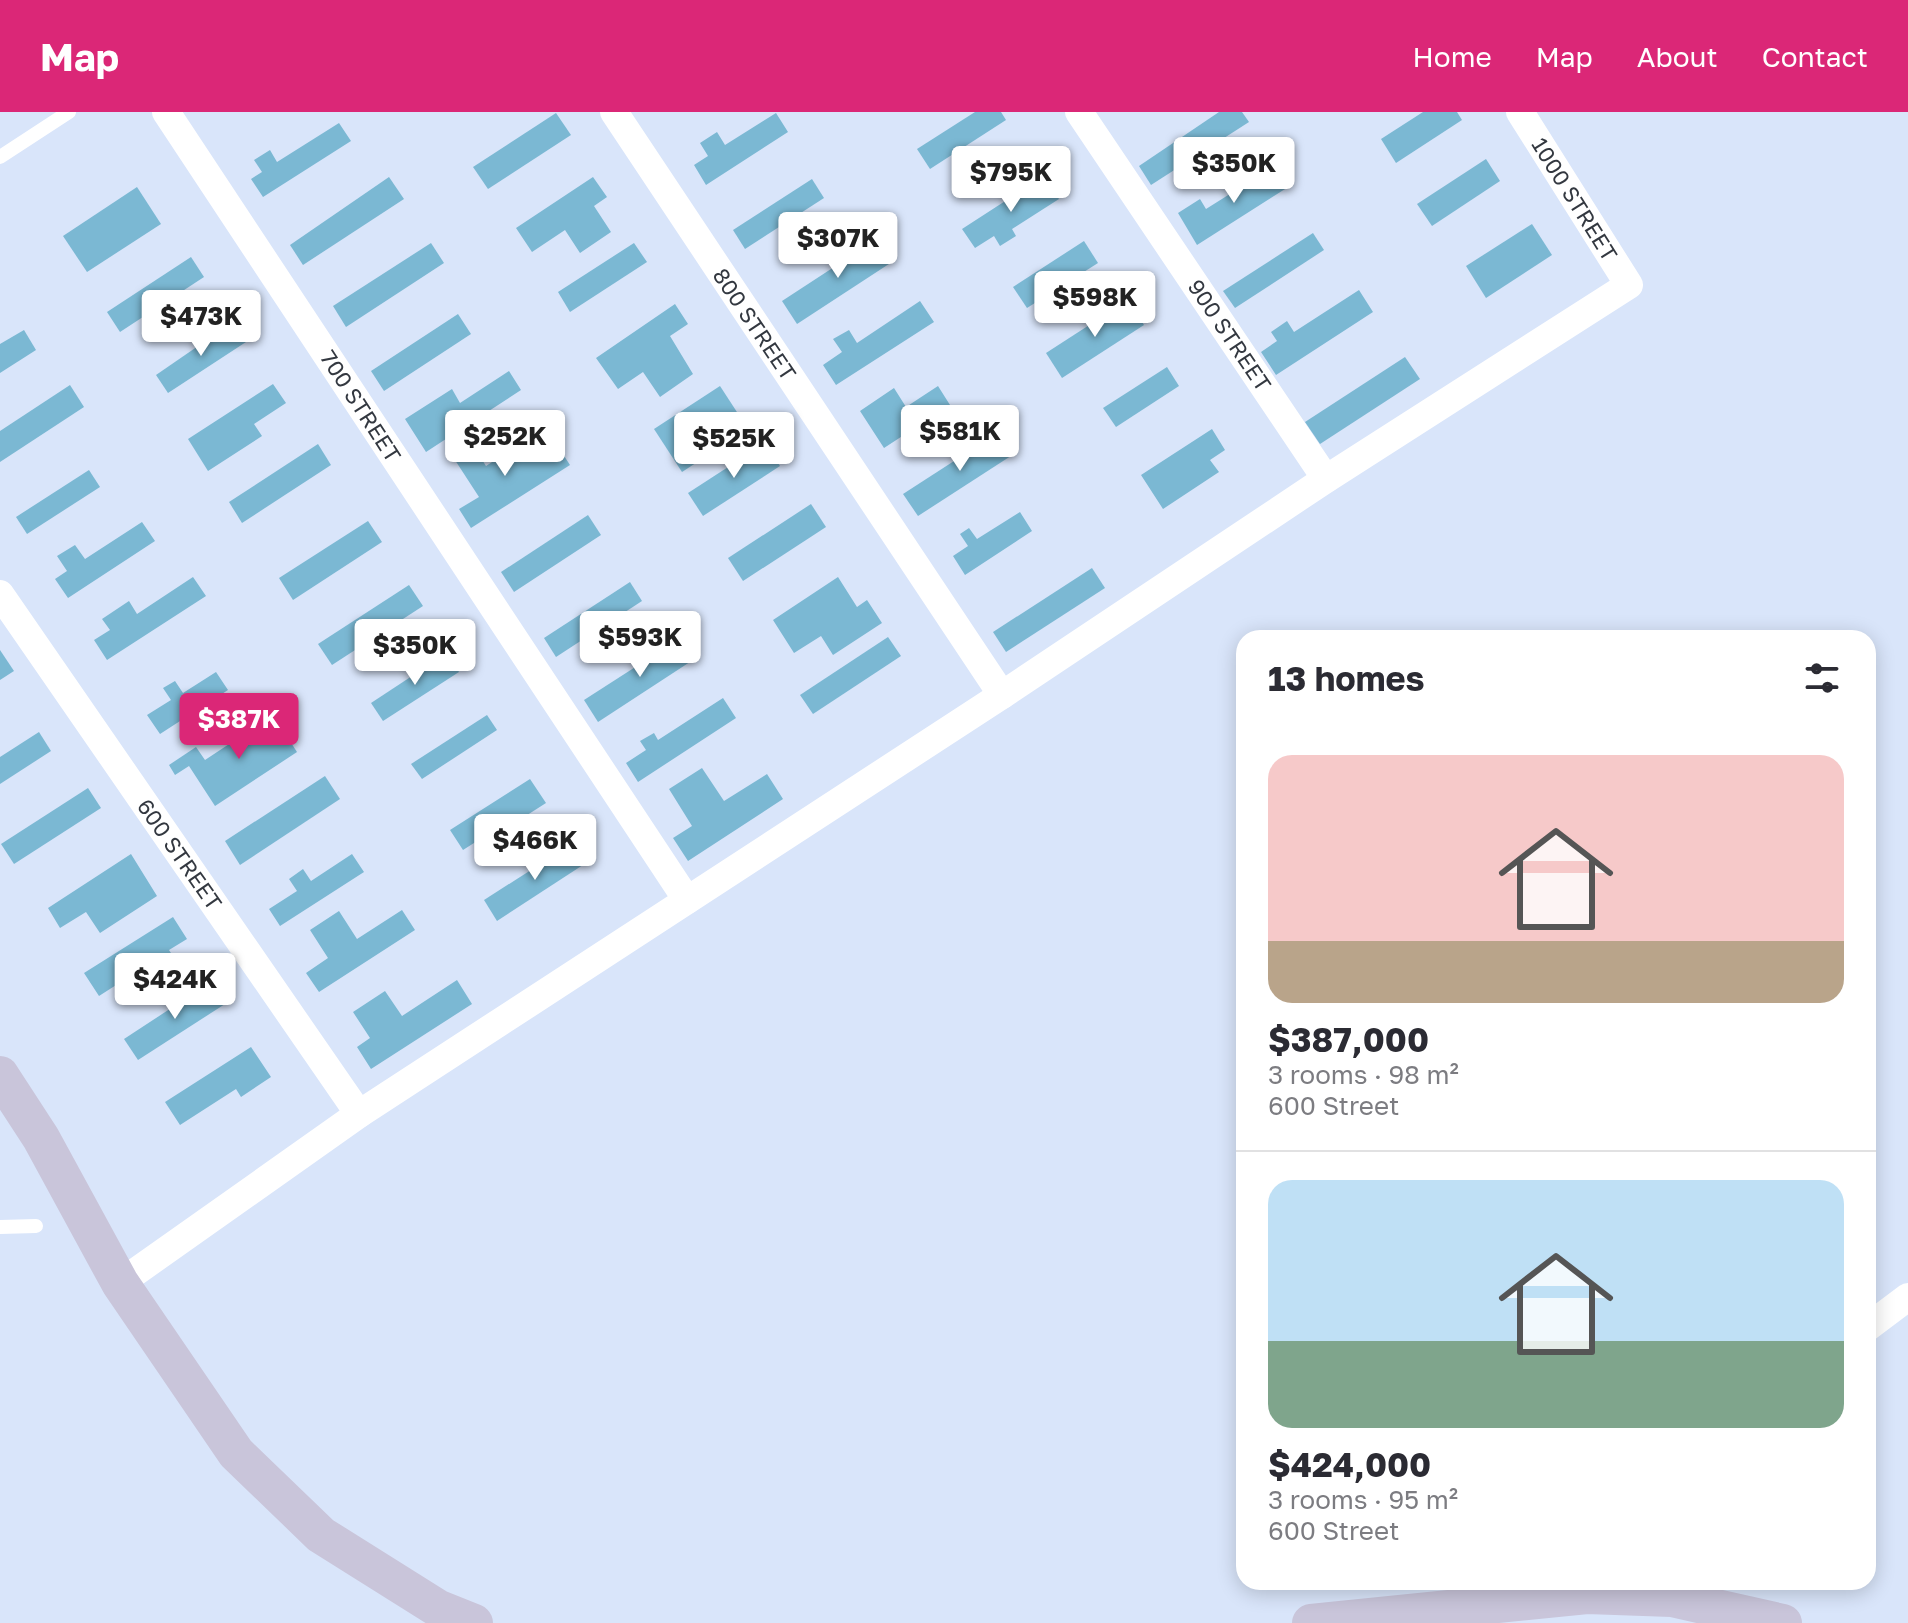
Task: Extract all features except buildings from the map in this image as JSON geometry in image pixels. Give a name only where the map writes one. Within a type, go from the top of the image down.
[{"type":"street","name":"700 STREET","points":[[166,112],[687,900]]},
{"type":"street","name":"800 STREET","points":[[614,112],[1002,695]]},
{"type":"street","name":"900 STREET","points":[[1079,112],[1326,479]]},
{"type":"street","name":"1000 STREET","points":[[1326,479],[1629,285],[1520,112]]},
{"type":"street","points":[[120,1283],[359,1114],[1002,695],[1326,479]]},
{"type":"street","name":"600 STREET","points":[[0,594],[359,1114]]},
{"type":"street","points":[[0,1075],[41,1138],[120,1283],[236,1453],[321,1535],[439,1609],[474,1623]]},
{"type":"street","points":[[1876,1321],[1908,1297]]},
{"type":"street","points":[[1311,1623],[1587,1595],[1674,1590],[1783,1623]]},
{"type":"lane","points":[[0,157],[69,112]]},
{"type":"lane","points":[[0,1227],[36,1226]]}]
